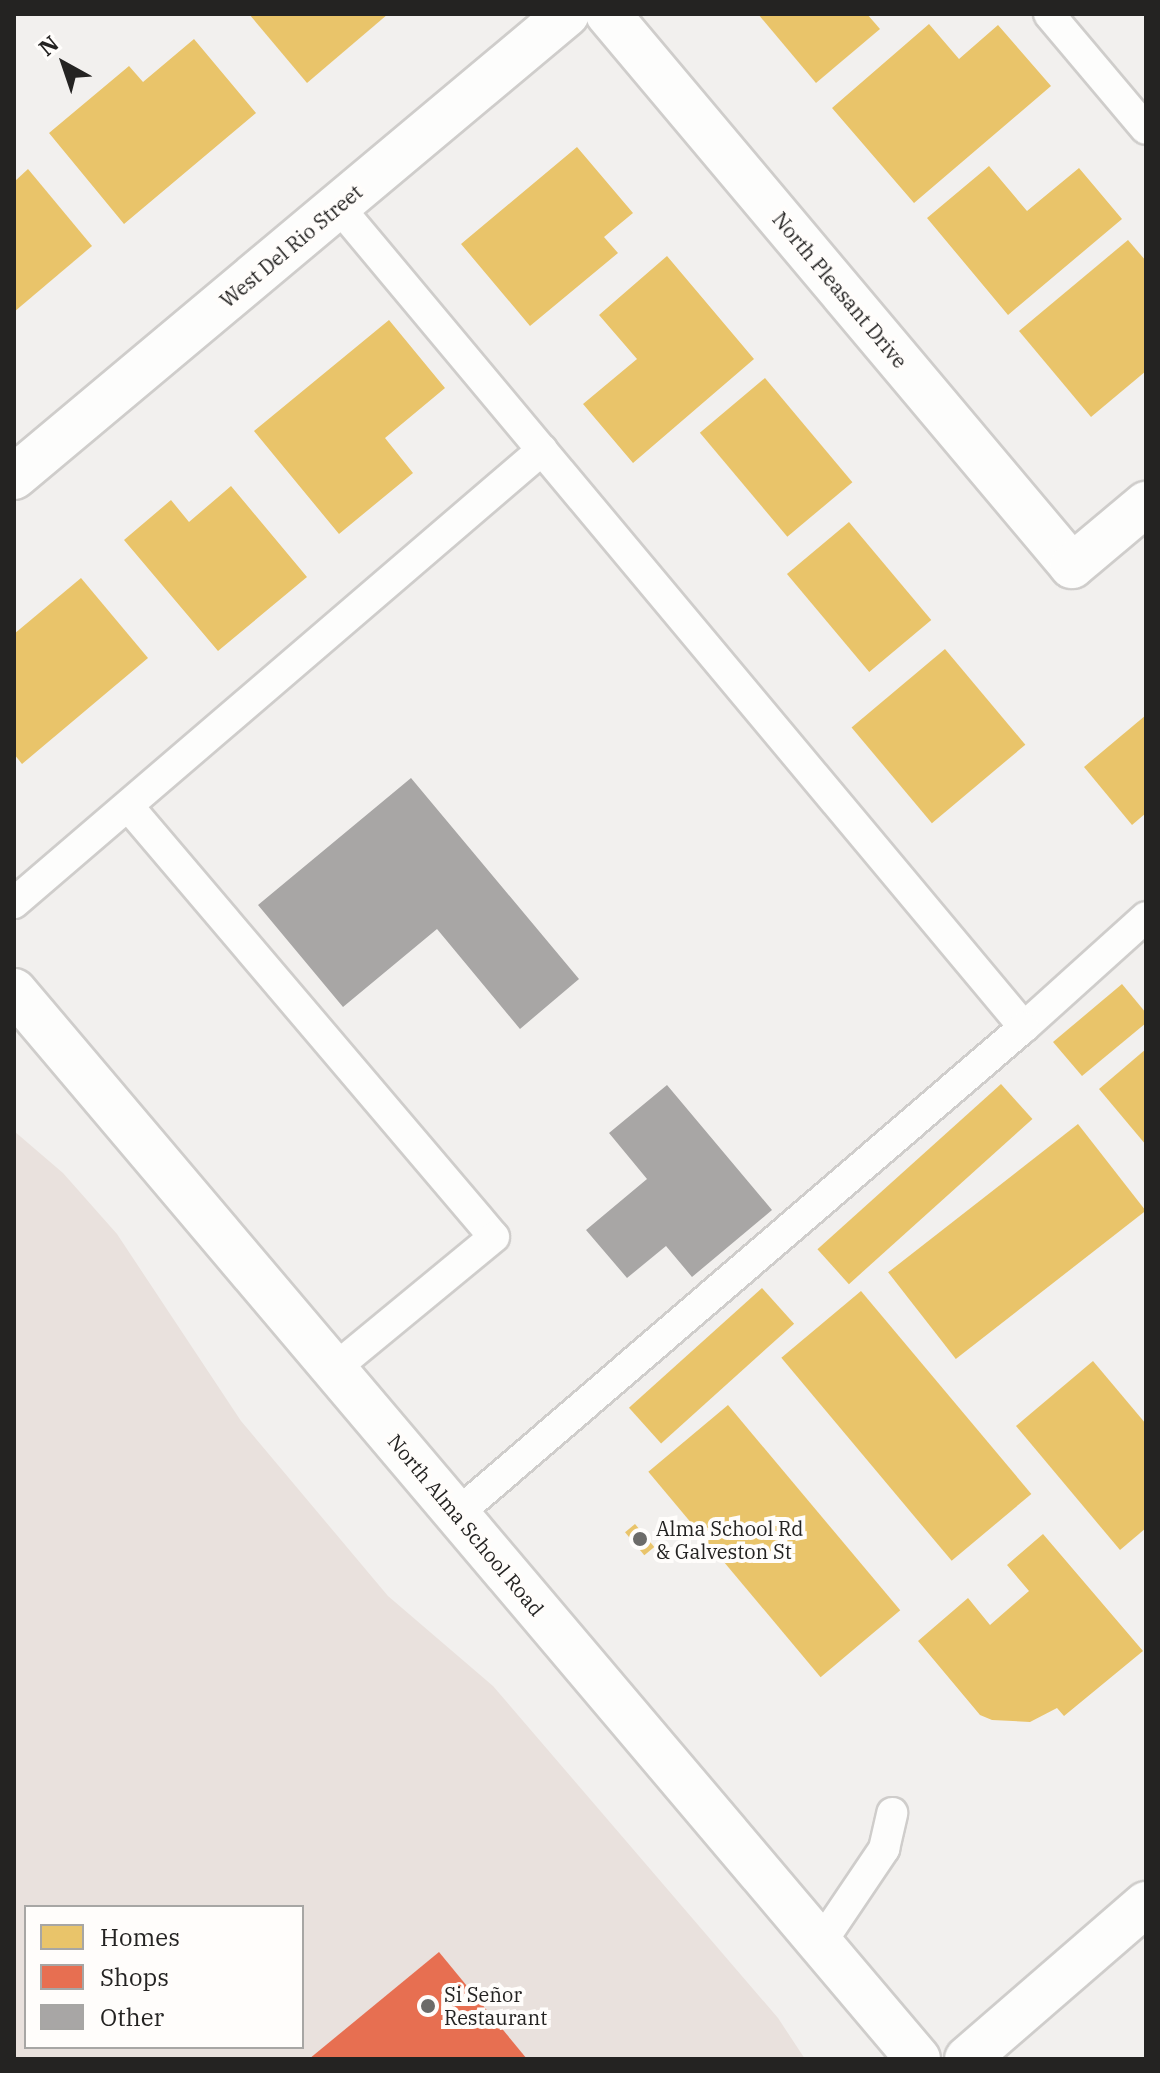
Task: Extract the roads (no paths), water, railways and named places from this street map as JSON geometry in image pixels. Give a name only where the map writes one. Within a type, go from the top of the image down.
[{"type":"street","name":"West Del Rio Street","points":[[14,477],[567,14]]},
{"type":"street","name":"North Pleasant Drive","points":[[608,14],[1072,566],[1146,504]]},
{"type":"street","name":"North Alma School Road","points":[[14,991],[918,2059]]},
{"type":"street","points":[[967,2059],[1146,1904]]},
{"type":"lane","points":[[1049,14],[1146,129]]},
{"type":"lane","points":[[338,206],[1024,1027]]},
{"type":"lane","points":[[14,903],[542,450]]},
{"type":"lane","points":[[128,806],[494,1237],[334,1369]]},
{"type":"lane","points":[[457,1514],[1024,1027],[1146,917]]},
{"type":"lane","points":[[820,1944],[884,1849],[892,1813]]},
{"type":"place","name":"Alma School Rd & Galveston St","points":[[640,1539]]},
{"type":"place","name":"Si Señor Restaurant","points":[[428,2006]]}]
